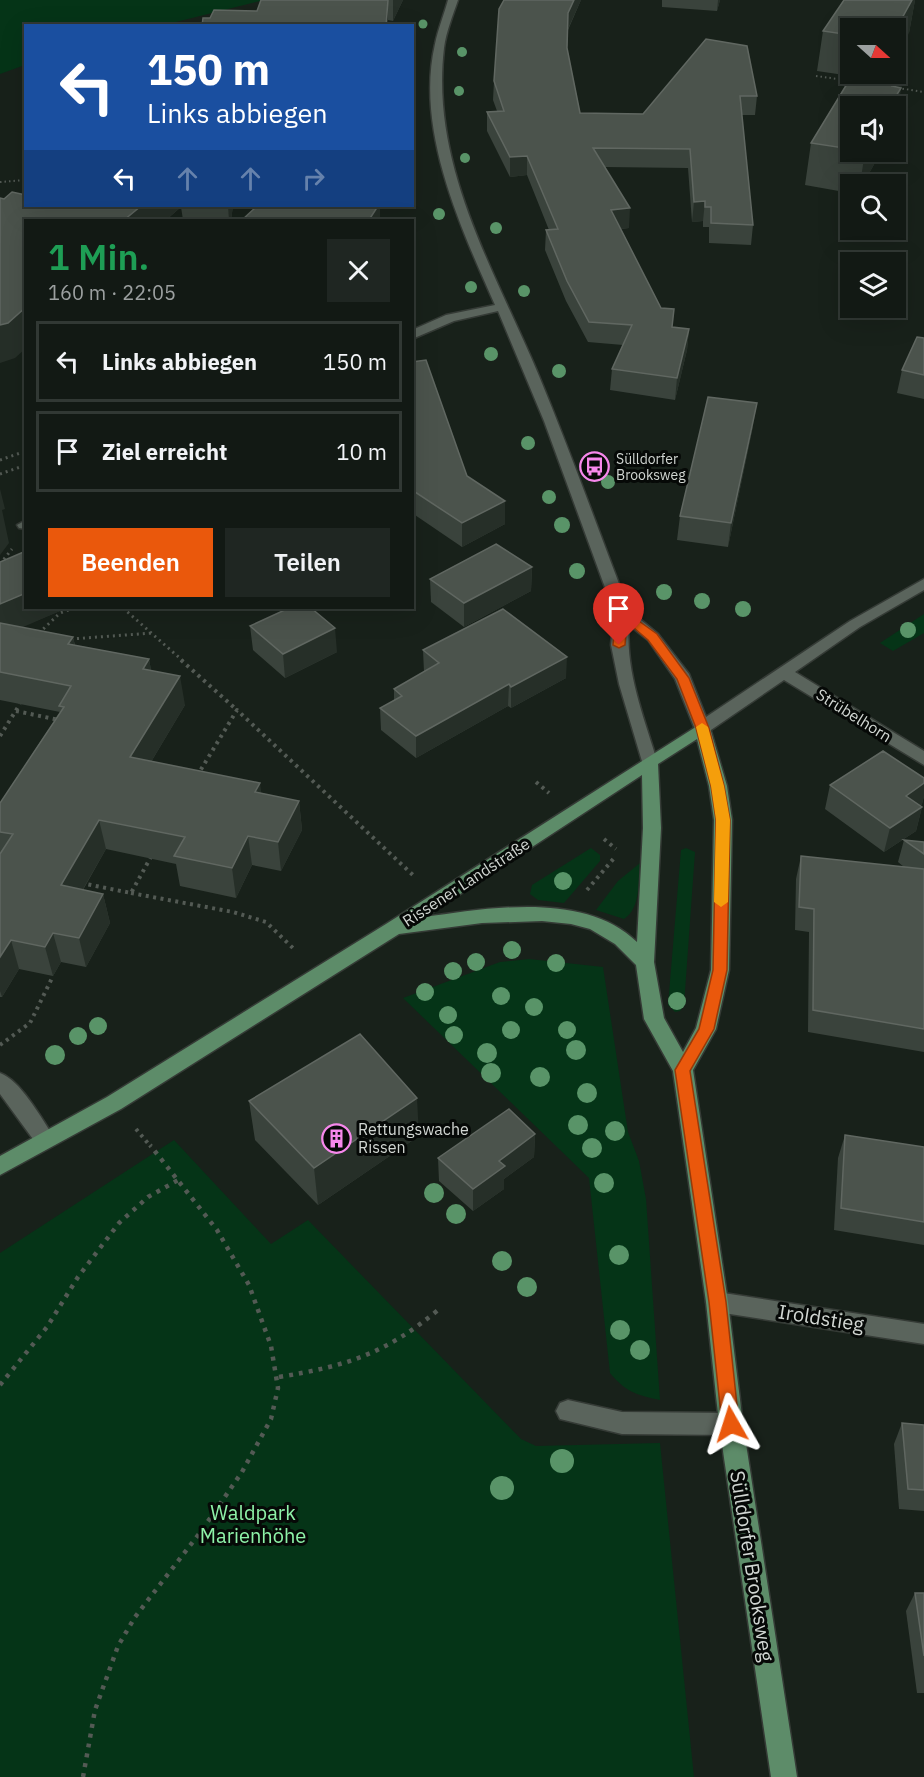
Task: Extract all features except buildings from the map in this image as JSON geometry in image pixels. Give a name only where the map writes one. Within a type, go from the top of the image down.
[{"type":"main road","name":"Rissener Landstraße","points":[[0,1166],[114,1103],[393,929],[650,764],[702,728]]},
{"type":"main road","points":[[683,1070],[706,1029],[720,970],[723,820],[718,786],[702,728]]},
{"type":"main road","name":"Sülldorfer Brooksweg","points":[[650,764],[652,828],[645,962],[654,1019],[683,1070],[717,1302],[731,1424],[784,1777]]},
{"type":"main road","points":[[393,929],[484,916],[530,914],[568,917],[596,925],[618,936],[645,962]]},
{"type":"street","name":"Sülldorfer Brooksweg","points":[[453,0],[440,37],[438,59],[439,125],[450,180],[525,358],[622,612],[619,645],[627,684],[650,764]]},
{"type":"street","points":[[414,334],[450,318],[502,307]]},
{"type":"street","name":"Rissener Landstraße","points":[[702,728],[855,624],[924,584]]},
{"type":"street","points":[[622,612],[653,637],[683,678],[702,728]]},
{"type":"street","name":"Strübelhorn","points":[[783,672],[924,759]]},
{"type":"street","points":[[0,1081],[12,1093],[45,1140]]},
{"type":"street","name":"Iroldstieg","points":[[717,1302],[924,1334]]},
{"type":"street","points":[[568,1411],[622,1423],[731,1424]]},
{"type":"path","points":[[816,76],[840,79]]},
{"type":"path","points":[[892,87],[924,92]]},
{"type":"path","points":[[0,182],[24,180]]},
{"type":"path","points":[[0,459],[24,452]]},
{"type":"path","points":[[0,474],[24,466]]},
{"type":"path","points":[[39,634],[60,613],[71,609]]},
{"type":"path","points":[[124,609],[154,633],[439,899]]},
{"type":"path","points":[[29,630],[48,636]]},
{"type":"path","points":[[64,639],[154,633]]},
{"type":"path","points":[[0,736],[20,704]]},
{"type":"path","points":[[195,777],[237,710]]},
{"type":"path","points":[[16,711],[61,721]]},
{"type":"path","points":[[585,891],[619,851],[604,839]]},
{"type":"path","points":[[131,893],[155,851]]},
{"type":"path","points":[[74,881],[233,912],[266,922],[320,974]]},
{"type":"path","points":[[0,1045],[30,1023],[53,976]]},
{"type":"path","points":[[83,1777],[86,1745],[106,1677],[118,1646],[136,1617],[235,1483],[261,1440],[276,1406],[279,1377],[263,1313],[221,1232],[180,1179],[114,1103]]},
{"type":"path","points":[[0,1385],[46,1327],[78,1277],[119,1223],[148,1197],[180,1179]]},
{"type":"path","points":[[279,1377],[369,1357],[401,1340],[438,1310]]},
{"type":"green space","points":[[0,0],[264,0],[168,24],[24,24],[24,65],[0,74]]},
{"type":"green space","points":[[924,614],[924,633],[893,651],[880,643]]},
{"type":"green space","points":[[591,848],[600,855],[600,861],[564,903],[538,900],[530,894],[532,885]]},
{"type":"green space","points":[[686,848],[695,852],[684,1005],[680,1011],[675,1012],[668,1005],[681,850]]},
{"type":"green space","points":[[640,863],[638,894],[629,914],[624,919],[596,910],[618,881]]},
{"type":"green space","points":[[529,959],[603,967],[628,1132],[639,1161],[646,1199],[660,1400],[632,1392],[621,1385],[610,1373],[589,1178],[403,998],[500,962]]},
{"type":"green space","name":"Waldpark Marienhöhe","points":[[174,1140],[271,1244],[308,1220],[521,1439],[536,1446],[660,1443],[694,1777],[0,1777],[0,1253]]},
{"type":"slow traffic","points":[[702,727],[718,786],[723,820],[721,902]]},
{"type":"place","name":"Sülldorfer Brooksweg","points":[[595,467]]},
{"type":"place","name":"Rettungswache Rissen","points":[[337,1138]]},
{"type":"route","points":[[619,645],[622,612],[653,637],[683,678],[702,728],[718,786],[723,820],[720,970],[706,1029],[683,1070],[717,1302],[731,1424]]}]
